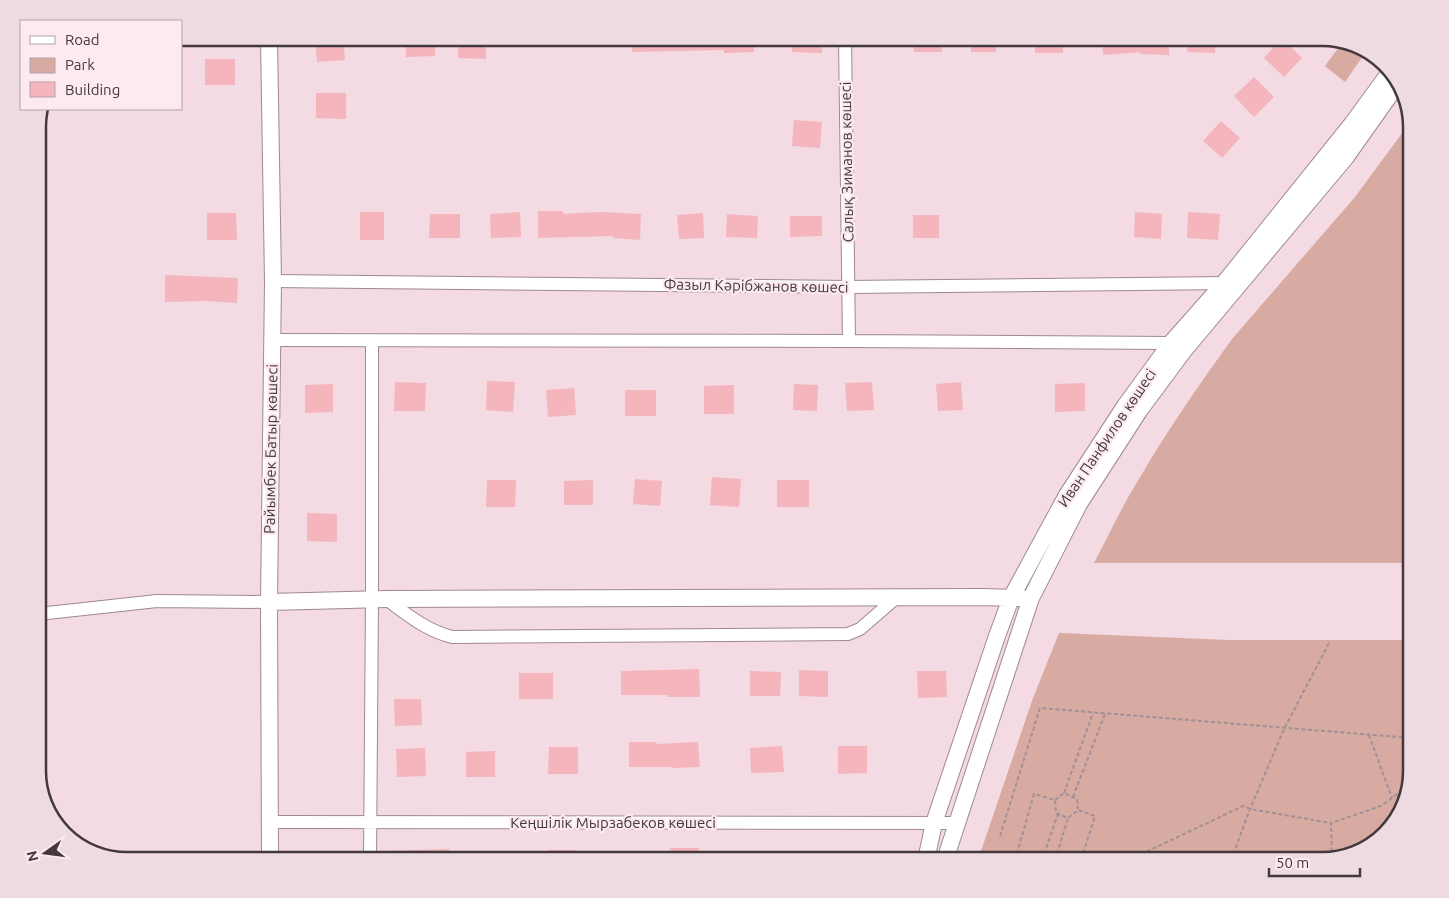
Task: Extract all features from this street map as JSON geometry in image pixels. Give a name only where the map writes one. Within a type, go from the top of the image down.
[{"type":"street","name":"Райымбек Батыр көшесі","points":[[269,46],[273,281],[269,602],[270,852]]},
{"type":"street","name":"Салық Зиманов көшесі","points":[[845,46],[850,340]]},
{"type":"street","name":"Иван Панфилов көшесі","points":[[1232,284],[1386,78]]},
{"type":"street","name":"Иван Панфилов көшесі","points":[[928,852],[934,823],[996,636],[1012,598],[1066,495],[1124,406],[1346,158],[1393,90]]},
{"type":"street","name":"Фазыл Кәрібжанов көшесі","points":[[273,281],[848,287],[1232,284]]},
{"type":"street","points":[[273,340],[850,340],[1178,346]]},
{"type":"street","points":[[370,852],[379,599],[372,340]]},
{"type":"street","name":"Иван Панфилов көшесі","points":[[947,852],[1032,598],[1079,504],[1178,346]]},
{"type":"street","points":[[379,599],[422,626],[436,633],[452,636],[848,634],[860,628],[897,597]]},
{"type":"street","points":[[46,613],[157,601],[1032,598]]},
{"type":"street","name":"Кеңшілік Мырзабеков көшесі","points":[[270,822],[956,823]]},
{"type":"path","points":[[1234,852],[1284,729],[1329,642]]},
{"type":"path","points":[[1000,836],[1040,708],[1403,738]]},
{"type":"path","points":[[1055,800],[1064,793],[1093,713]]},
{"type":"path","points":[[1073,797],[1105,714]]},
{"type":"path","points":[[1369,736],[1392,798]]},
{"type":"path","points":[[1146,852],[1243,806],[1250,809],[1331,823],[1381,806],[1400,792]]},
{"type":"path","points":[[1064,793],[1077,799],[1078,810]]},
{"type":"path","points":[[1017,852],[1034,794],[1055,800]]},
{"type":"path","points":[[1055,800],[1056,814],[1068,818]]},
{"type":"path","points":[[1057,852],[1068,818],[1078,810]]},
{"type":"path","points":[[1078,810],[1096,816],[1084,852]]},
{"type":"path","points":[[1045,852],[1058,814]]},
{"type":"path","points":[[1331,823],[1332,851]]},
{"type":"green space","points":[[1338,48],[1353,52],[1362,57],[1345,82],[1325,66]]},
{"type":"green space","points":[[1403,132],[1403,563],[1094,563],[1150,461],[1232,339],[1355,197]]},
{"type":"green space","points":[[1059,633],[1229,640],[1403,640],[1403,771],[1400,792],[1392,811],[1379,828],[1353,846],[1333,851],[981,852],[1033,698]]},
{"type":"building","points":[[316,46],[344,46],[345,60],[317,62]]},
{"type":"building","points":[[406,46],[435,46],[435,56],[406,57]]},
{"type":"building","points":[[458,46],[486,46],[486,59],[458,58]]},
{"type":"building","points":[[632,46],[754,46],[754,52],[724,53],[724,50],[632,52]]},
{"type":"building","points":[[792,46],[822,46],[822,53],[792,52]]},
{"type":"building","points":[[914,46],[942,46],[942,52],[914,52]]},
{"type":"building","points":[[971,46],[996,46],[996,52],[971,52]]},
{"type":"building","points":[[1035,46],[1063,46],[1063,53],[1035,53]]},
{"type":"building","points":[[1102,46],[1169,46],[1169,55],[1140,54],[1140,52],[1103,55]]},
{"type":"building","points":[[1187,46],[1215,46],[1215,53],[1187,52]]},
{"type":"building","points":[[1275,46],[1290,46],[1302,58],[1284,77],[1264,58]]},
{"type":"building","points":[[205,59],[235,59],[235,85],[205,85]]},
{"type":"building","points":[[1254,77],[1274,97],[1254,117],[1234,96]]},
{"type":"building","points":[[316,93],[346,93],[346,119],[316,118]]},
{"type":"building","points":[[794,120],[822,122],[820,148],[792,146]]},
{"type":"building","points":[[1221,121],[1240,138],[1222,158],[1203,141]]},
{"type":"building","points":[[538,211],[563,211],[563,214],[601,212],[641,214],[640,240],[613,238],[613,236],[538,238]]},
{"type":"building","points":[[360,212],[384,212],[384,240],[360,240]]},
{"type":"building","points":[[520,212],[521,237],[491,238],[490,214]]},
{"type":"building","points":[[1135,212],[1162,214],[1161,239],[1134,237]]},
{"type":"building","points":[[1188,212],[1220,214],[1218,240],[1187,238]]},
{"type":"building","points":[[207,213],[236,213],[237,240],[207,240]]},
{"type":"building","points":[[703,213],[704,238],[679,239],[677,215]]},
{"type":"building","points":[[430,214],[460,214],[460,238],[429,238]]},
{"type":"building","points":[[727,214],[758,216],[757,238],[726,237]]},
{"type":"building","points":[[913,215],[939,215],[939,238],[913,238]]},
{"type":"building","points":[[790,216],[822,216],[822,236],[790,237]]},
{"type":"building","points":[[165,275],[238,278],[237,303],[205,301],[165,302]]},
{"type":"building","points":[[487,381],[515,382],[513,412],[486,410]]},
{"type":"building","points":[[395,382],[426,383],[425,411],[394,411]]},
{"type":"building","points":[[872,382],[874,410],[847,411],[845,383]]},
{"type":"building","points":[[961,382],[963,410],[938,411],[936,384]]},
{"type":"building","points":[[1085,383],[1085,411],[1055,412],[1055,384]]},
{"type":"building","points":[[333,384],[333,412],[305,413],[305,385]]},
{"type":"building","points":[[794,384],[818,385],[817,411],[793,410]]},
{"type":"building","points":[[734,385],[734,414],[704,414],[704,386]]},
{"type":"building","points":[[574,388],[576,415],[548,417],[546,390]]},
{"type":"building","points":[[625,390],[656,390],[656,416],[625,416]]},
{"type":"building","points":[[712,477],[741,479],[739,507],[710,505]]},
{"type":"building","points":[[635,479],[662,481],[660,506],[633,504]]},
{"type":"building","points":[[487,480],[516,480],[515,507],[486,507]]},
{"type":"building","points":[[593,480],[593,505],[564,505],[564,481]]},
{"type":"building","points":[[777,480],[809,480],[809,507],[777,507]]},
{"type":"building","points":[[307,513],[337,514],[337,542],[307,541]]},
{"type":"building","points":[[699,669],[700,697],[621,695],[621,671]]},
{"type":"building","points":[[799,670],[828,671],[828,697],[799,696]]},
{"type":"building","points":[[750,671],[781,672],[780,696],[750,696]]},
{"type":"building","points":[[917,671],[946,671],[947,697],[918,698]]},
{"type":"building","points":[[519,673],[553,673],[553,699],[519,699]]},
{"type":"building","points":[[394,699],[421,699],[422,725],[395,726]]},
{"type":"building","points":[[629,742],[656,742],[656,744],[698,742],[700,767],[629,767]]},
{"type":"building","points":[[782,746],[784,772],[751,773],[750,748]]},
{"type":"building","points":[[838,746],[867,746],[867,773],[838,774]]},
{"type":"building","points":[[549,747],[578,747],[578,774],[548,774]]},
{"type":"building","points":[[425,748],[426,776],[397,777],[396,749]]},
{"type":"building","points":[[495,751],[495,777],[466,777],[466,752]]},
{"type":"building","points":[[670,848],[699,848],[699,852],[670,852]]},
{"type":"building","points":[[449,849],[449,852],[387,852]]},
{"type":"building","points":[[548,850],[575,850],[575,852],[548,852]]}]
